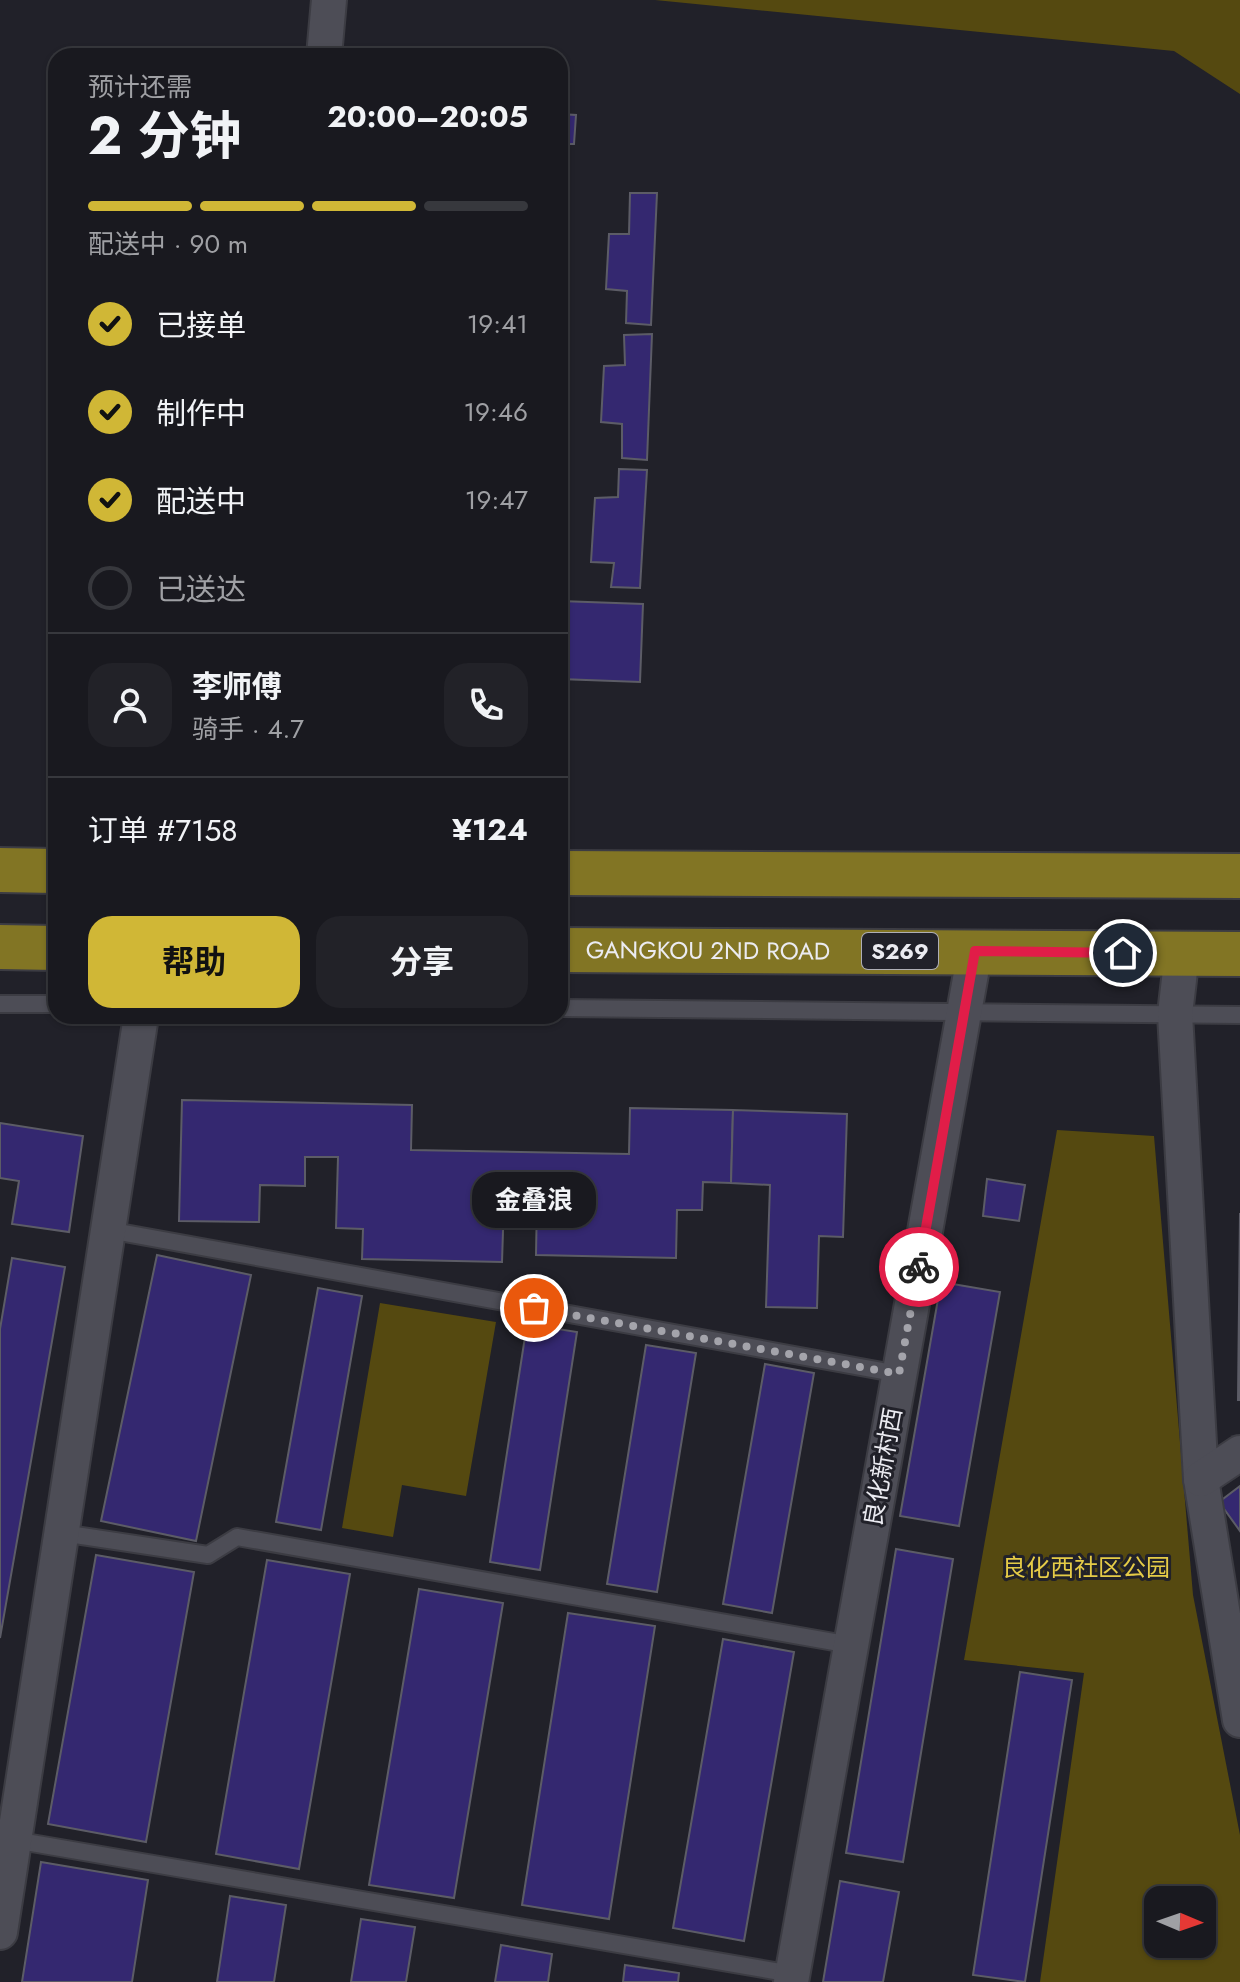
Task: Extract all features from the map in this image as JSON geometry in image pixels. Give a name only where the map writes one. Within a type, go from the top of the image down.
[{"type":"main road","points":[[0,870],[48,871]]},
{"type":"main road","points":[[568,873],[1240,876]]},
{"type":"main road","points":[[0,947],[48,948]]},
{"type":"main road","name":"GANGKOU 2ND ROAD","points":[[568,950],[1240,954]]},
{"type":"street","points":[[325,48],[329,0]]},
{"type":"street","name":"良化新村西","points":[[792,1978],[975,951]]},
{"type":"street","points":[[1182,954],[1175,1014],[1201,1479],[1240,1720]]},
{"type":"street","points":[[0,1932],[140,1024]]},
{"type":"street","points":[[1201,1479],[1240,1453]]},
{"type":"lane","points":[[0,1004],[48,1004]]},
{"type":"lane","points":[[568,1008],[1240,1015]]},
{"type":"lane","points":[[108,1230],[899,1374]]},
{"type":"lane","points":[[62,1533],[208,1555],[237,1537],[851,1645]]},
{"type":"lane","points":[[14,1840],[792,1978]]},
{"type":"green space","points":[[655,0],[1240,0],[1240,94],[1174,51]]},
{"type":"green space","name":"良化西社区公园","points":[[1057,1130],[1154,1136],[1193,1595],[1240,1835],[1240,1982],[1040,1982],[1084,1673],[964,1660]]},
{"type":"green space","points":[[380,1303],[496,1322],[466,1496],[402,1485],[393,1537],[342,1528]]},
{"type":"building","points":[[568,114],[576,115],[574,144],[568,144]]},
{"type":"building","points":[[630,193],[657,193],[651,325],[626,323],[627,291],[606,289],[609,234],[629,234]]},
{"type":"building","points":[[652,334],[647,460],[622,458],[622,424],[601,422],[604,366],[625,365],[624,335]]},
{"type":"building","points":[[619,469],[647,470],[640,588],[611,587],[614,563],[591,562],[595,498],[618,497]]},
{"type":"building","points":[[568,601],[643,604],[640,682],[568,679]]},
{"type":"building","points":[[182,1100],[412,1105],[411,1150],[629,1154],[630,1108],[733,1110],[731,1183],[703,1182],[702,1210],[677,1210],[676,1258],[536,1255],[537,1201],[504,1200],[502,1262],[362,1259],[363,1229],[336,1228],[338,1157],[305,1157],[305,1186],[260,1185],[259,1222],[179,1221]]},
{"type":"building","points":[[733,1110],[847,1114],[843,1237],[819,1236],[817,1308],[766,1307],[770,1185],[731,1183]]},
{"type":"building","points":[[0,1123],[83,1136],[69,1232],[12,1224],[19,1181],[0,1178]]},
{"type":"building","points":[[987,1179],[1025,1185],[1019,1221],[983,1216]]},
{"type":"building","points":[[1240,1213],[1240,1400],[1238,1400]]},
{"type":"building","points":[[157,1255],[251,1275],[196,1541],[101,1521]]},
{"type":"building","points":[[12,1258],[65,1267],[0,1638],[0,1329]]},
{"type":"building","points":[[941,1282],[1000,1292],[959,1526],[900,1516]]},
{"type":"building","points":[[318,1288],[362,1296],[321,1530],[276,1522]]},
{"type":"building","points":[[527,1324],[577,1332],[540,1570],[490,1562]]},
{"type":"building","points":[[646,1345],[696,1353],[657,1592],[607,1584]]},
{"type":"building","points":[[765,1364],[814,1373],[772,1613],[723,1604]]},
{"type":"building","points":[[1240,1486],[1240,1531],[1219,1502]]},
{"type":"building","points":[[896,1549],[953,1559],[903,1862],[846,1853]]},
{"type":"building","points":[[96,1555],[194,1572],[146,1842],[48,1824]]},
{"type":"building","points":[[267,1560],[350,1574],[299,1869],[216,1854]]},
{"type":"building","points":[[419,1589],[503,1603],[454,1898],[369,1885]]},
{"type":"building","points":[[568,1613],[655,1626],[609,1919],[522,1905]]},
{"type":"building","points":[[723,1639],[794,1652],[744,1941],[673,1928]]},
{"type":"building","points":[[1020,1672],[1072,1680],[1025,1982],[973,1975]]},
{"type":"building","points":[[41,1862],[148,1880],[132,1982],[22,1982]]},
{"type":"building","points":[[840,1881],[899,1892],[883,1982],[823,1982]]},
{"type":"building","points":[[230,1896],[286,1905],[274,1982],[217,1982]]},
{"type":"building","points":[[361,1919],[415,1927],[406,1982],[351,1982]]},
{"type":"building","points":[[501,1945],[552,1954],[548,1982],[495,1982]]},
{"type":"building","points":[[625,1965],[679,1973],[678,1982],[623,1982]]},
{"type":"way so far","points":[[534,1308],[899,1374],[919,1267]]},
{"type":"place","name":"金叠浪","points":[[534,1308]]},
{"type":"route","points":[[919,1267],[975,951],[1123,953]]}]
